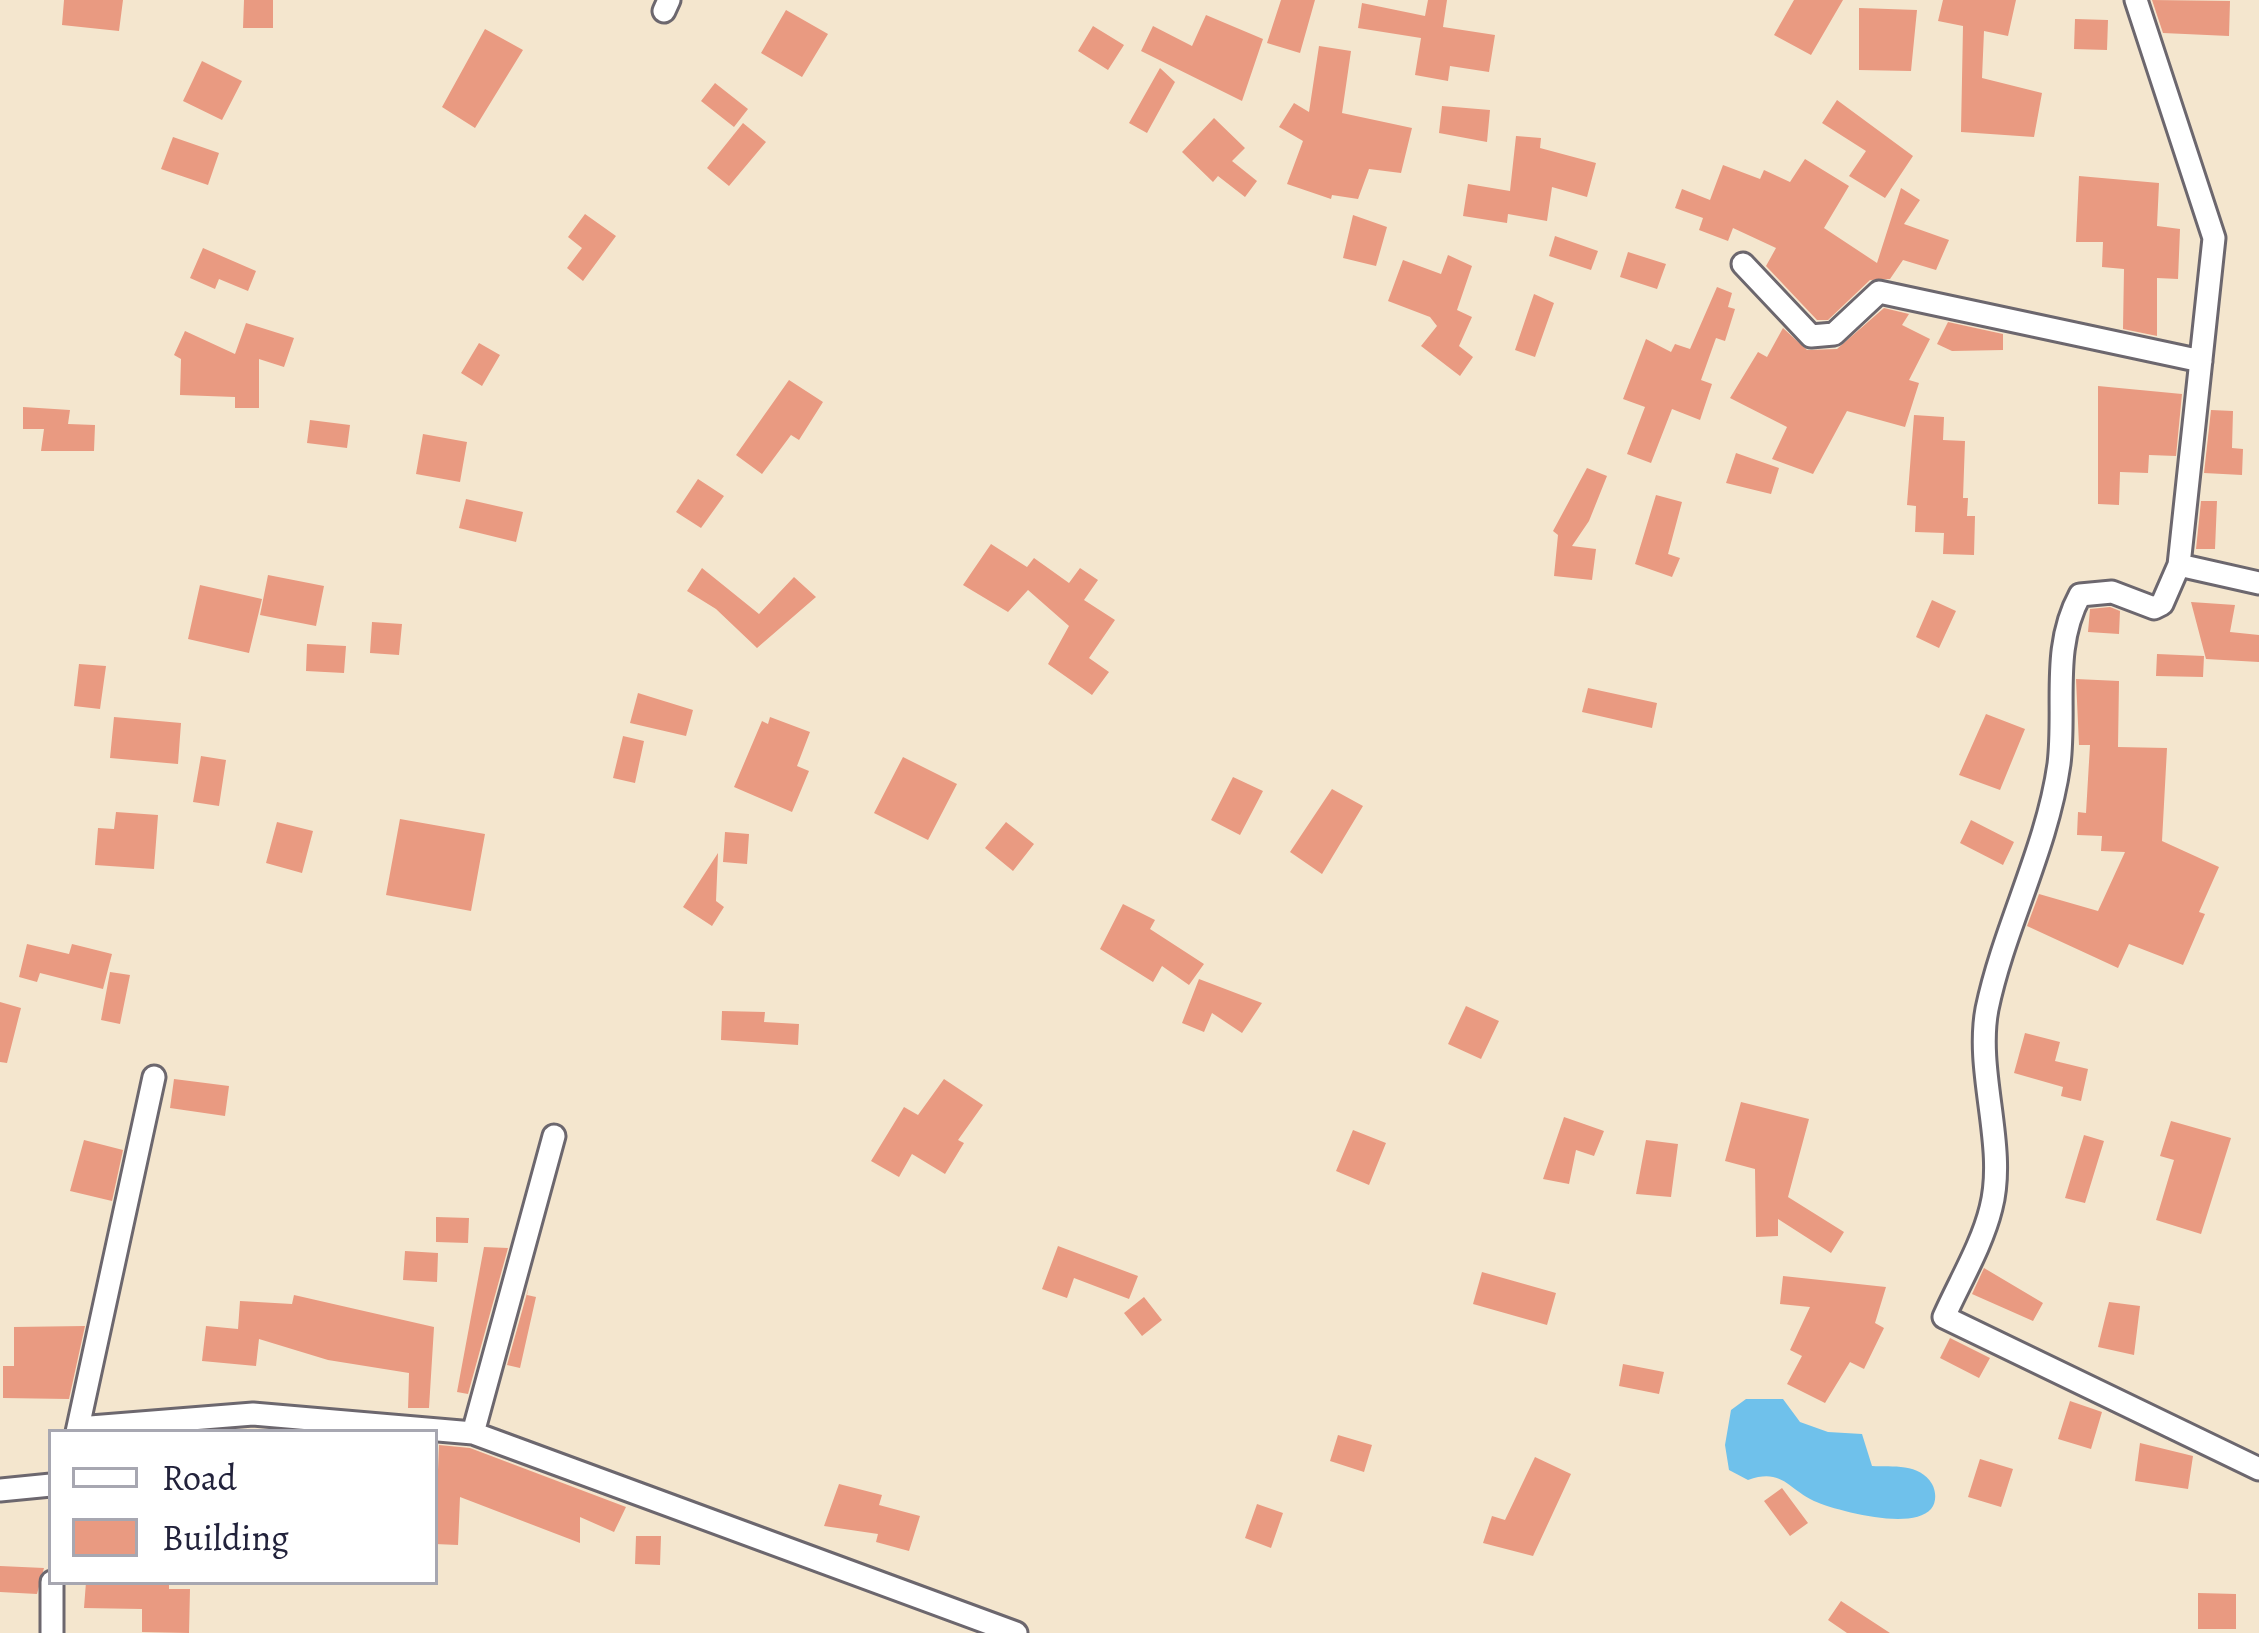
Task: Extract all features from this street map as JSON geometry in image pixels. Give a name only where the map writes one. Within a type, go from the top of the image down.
[{"type":"street","points":[[2135,0],[2214,238],[2179,565],[2162,604],[2154,608],[2097,590],[2080,595],[2068,617],[2061,655],[2059,765],[1995,974],[1982,1042],[1990,1101],[1992,1207],[1944,1317],[2259,1469]]},
{"type":"street","points":[[1742,264],[1811,336],[1834,334],[1880,292],[2201,362]]},
{"type":"street","points":[[2179,565],[2259,583]]},
{"type":"street","points":[[78,1429],[154,1077]]},
{"type":"street","points":[[473,1433],[554,1136]]},
{"type":"street","points":[[89,1429],[253,1414],[427,1429]]},
{"type":"street","points":[[438,1430],[473,1433],[1016,1633]]},
{"type":"street","points":[[0,1490],[48,1485]]},
{"type":"street","points":[[52,1585],[52,1633]]},
{"type":"water","points":[[1746,1399],[1783,1399],[1800,1422],[1828,1432],[1862,1434],[1872,1466],[1905,1468],[1927,1477],[1934,1490],[1933,1506],[1908,1518],[1874,1517],[1814,1501],[1777,1478],[1748,1480],[1729,1470],[1725,1445],[1731,1410]]},
{"type":"building","points":[[64,0],[123,0],[119,31],[62,25]]},
{"type":"building","points":[[244,0],[273,0],[273,28],[243,28]]},
{"type":"building","points":[[1281,0],[1315,0],[1300,53],[1267,43]]},
{"type":"building","points":[[1428,0],[1447,0],[1443,27],[1495,35],[1489,72],[1450,66],[1448,81],[1415,75],[1421,38],[1358,28],[1362,3],[1425,16]]},
{"type":"building","points":[[1794,0],[1843,0],[1811,55],[1774,35]]},
{"type":"building","points":[[1943,0],[2016,0],[2008,36],[1984,31],[1982,78],[2042,93],[2034,137],[1961,132],[1963,26],[1938,21]]},
{"type":"building","points":[[2152,0],[2230,1],[2229,36],[2163,33]]},
{"type":"building","points":[[1859,8],[1917,10],[1911,71],[1859,70]]},
{"type":"building","points":[[786,10],[828,34],[802,77],[761,53]]},
{"type":"building","points":[[1206,15],[1263,39],[1242,101],[1141,51],[1153,26],[1192,46]]},
{"type":"building","points":[[2075,19],[2108,20],[2107,50],[2074,49]]},
{"type":"building","points":[[1093,26],[1124,45],[1108,70],[1078,51]]},
{"type":"building","points":[[485,29],[523,50],[475,128],[442,107]]},
{"type":"building","points":[[1319,46],[1351,51],[1342,113],[1412,128],[1401,173],[1369,169],[1358,199],[1332,195],[1331,199],[1287,184],[1303,141],[1279,127],[1294,103],[1309,112]]},
{"type":"building","points":[[202,61],[242,81],[222,120],[183,101]]},
{"type":"building","points":[[1160,68],[1175,82],[1147,133],[1129,123]]},
{"type":"building","points":[[715,83],[748,109],[734,127],[701,101]]},
{"type":"building","points":[[1837,100],[1913,156],[1885,198],[1849,176],[1866,151],[1822,123]]},
{"type":"building","points":[[1442,106],[1490,110],[1487,142],[1439,133]]},
{"type":"building","points":[[1214,118],[1245,148],[1232,161],[1257,181],[1245,197],[1218,176],[1213,182],[1182,152]]},
{"type":"building","points":[[743,123],[766,142],[729,186],[707,168]]},
{"type":"building","points":[[1516,136],[1541,138],[1540,148],[1596,163],[1587,197],[1552,187],[1547,221],[1508,214],[1507,223],[1463,216],[1468,184],[1510,191]]},
{"type":"building","points":[[173,137],[219,153],[208,185],[161,169]]},
{"type":"building","points":[[1805,159],[1849,186],[1824,228],[1877,263],[1901,188],[1920,200],[1904,224],[1949,240],[1936,270],[1903,260],[1890,279],[1870,280],[1828,320],[1817,320],[1766,266],[1776,248],[1733,228],[1728,241],[1699,230],[1703,218],[1675,208],[1682,189],[1710,200],[1723,165],[1760,179],[1764,170],[1790,182]]},
{"type":"building","points":[[2079,176],[2159,183],[2157,226],[2180,229],[2178,279],[2157,278],[2157,336],[2123,329],[2124,269],[2102,267],[2103,242],[2076,242]]},
{"type":"building","points":[[585,214],[616,236],[583,281],[567,268],[582,248],[568,237]]},
{"type":"building","points":[[1353,215],[1387,227],[1376,266],[1343,258]]},
{"type":"building","points":[[1555,236],[1598,251],[1591,270],[1549,256]]},
{"type":"building","points":[[203,248],[256,271],[248,291],[219,279],[215,289],[190,278]]},
{"type":"building","points":[[1628,252],[1666,264],[1657,289],[1620,277]]},
{"type":"building","points":[[1448,255],[1472,266],[1457,310],[1472,317],[1459,346],[1473,357],[1460,376],[1421,346],[1437,326],[1430,317],[1388,301],[1403,260],[1441,274]]},
{"type":"building","points":[[1717,287],[1732,293],[1728,307],[1735,309],[1725,341],[1716,338],[1701,380],[1712,384],[1700,420],[1672,409],[1651,463],[1627,454],[1645,407],[1623,399],[1646,339],[1671,352],[1675,344],[1690,349]]},
{"type":"building","points":[[1534,294],[1554,303],[1535,357],[1515,350]]},
{"type":"building","points":[[1884,308],[1909,314],[1902,325],[1930,339],[1909,380],[1919,383],[1905,427],[1847,411],[1813,474],[1772,459],[1787,427],[1730,398],[1758,352],[1767,357],[1783,328],[1807,350],[1837,349]]},
{"type":"building","points":[[1948,322],[2003,334],[2003,350],[1952,351],[1937,344]]},
{"type":"building","points":[[246,323],[294,338],[284,367],[259,359],[259,408],[235,408],[235,397],[180,395],[181,359],[174,355],[185,331],[235,354]]},
{"type":"building","points":[[479,343],[500,355],[482,386],[461,373]]},
{"type":"building","points":[[789,380],[823,402],[799,440],[791,435],[762,474],[736,455]]},
{"type":"building","points":[[2098,386],[2182,394],[2176,456],[2149,455],[2148,473],[2120,472],[2119,505],[2098,504]]},
{"type":"building","points":[[23,407],[70,410],[68,424],[95,425],[94,451],[41,451],[44,429],[23,429]]},
{"type":"building","points":[[2211,410],[2233,411],[2232,448],[2243,449],[2242,475],[2204,473]]},
{"type":"building","points":[[1914,415],[1944,417],[1943,440],[1965,441],[1963,498],[1968,498],[1967,516],[1975,516],[1974,555],[1943,554],[1944,533],[1915,532],[1916,506],[1907,505]]},
{"type":"building","points":[[310,420],[350,425],[347,448],[307,443]]},
{"type":"building","points":[[423,434],[467,442],[460,482],[416,474]]},
{"type":"building","points":[[1736,453],[1779,468],[1771,494],[1726,483]]},
{"type":"building","points":[[1587,468],[1607,476],[1589,521],[1572,546],[1596,549],[1592,580],[1554,576],[1558,535],[1553,531]]},
{"type":"building","points":[[698,479],[724,496],[701,528],[676,512]]},
{"type":"building","points":[[1656,495],[1682,502],[1668,554],[1680,558],[1672,577],[1635,564]]},
{"type":"building","points":[[466,499],[523,512],[516,542],[459,528]]},
{"type":"building","points":[[2201,501],[2217,501],[2215,549],[2196,549]]},
{"type":"building","points":[[991,544],[1027,567],[1034,558],[1069,583],[1080,568],[1098,580],[1084,600],[1115,620],[1089,658],[1109,672],[1092,695],[1048,664],[1069,626],[1028,590],[1008,612],[963,585]]},
{"type":"building","points":[[702,568],[759,614],[794,577],[816,597],[757,648],[716,609],[687,591]]},
{"type":"building","points":[[268,575],[324,586],[316,626],[260,615]]},
{"type":"building","points":[[200,585],[262,599],[249,653],[188,639]]},
{"type":"building","points":[[1932,600],[1956,611],[1939,648],[1916,637]]},
{"type":"building","points":[[2191,602],[2235,605],[2230,632],[2259,635],[2259,662],[2206,659]]},
{"type":"building","points":[[2090,609],[2120,611],[2119,634],[2088,632]]},
{"type":"building","points":[[372,622],[402,624],[399,655],[370,653]]},
{"type":"building","points":[[307,644],[346,646],[344,673],[306,671]]},
{"type":"building","points":[[2157,654],[2204,656],[2203,677],[2156,676]]},
{"type":"building","points":[[79,664],[106,666],[100,709],[74,706]]},
{"type":"building","points":[[2076,679],[2119,681],[2118,747],[2167,748],[2162,841],[2219,867],[2183,965],[2129,944],[2118,968],[2027,926],[2039,894],[2098,911],[2125,852],[2101,851],[2102,836],[2077,835],[2078,812],[2086,813],[2090,745],[2079,745]]},
{"type":"building","points":[[1588,688],[1657,703],[1652,728],[1582,712]]},
{"type":"building","points":[[638,693],[693,710],[686,736],[630,723]]},
{"type":"building","points":[[1986,714],[2025,729],[2000,790],[1959,775]]},
{"type":"building","points":[[114,717],[181,723],[178,764],[110,758]]},
{"type":"building","points":[[770,717],[810,732],[797,766],[809,771],[792,812],[734,787],[762,721],[768,724]]},
{"type":"building","points":[[623,736],[644,741],[635,783],[613,778]]},
{"type":"building","points":[[201,756],[226,760],[219,806],[193,802]]},
{"type":"building","points":[[903,757],[957,784],[928,840],[874,813]]},
{"type":"building","points":[[1233,777],[1263,791],[1240,835],[1211,820]]},
{"type":"building","points":[[1332,789],[1363,806],[1322,874],[1290,852]]},
{"type":"building","points":[[116,812],[158,815],[154,869],[95,865],[98,828],[114,829]]},
{"type":"building","points":[[400,819],[485,834],[471,911],[386,895]]},
{"type":"building","points":[[1971,820],[2014,842],[2003,865],[1960,843]]},
{"type":"building","points":[[277,822],[313,831],[302,873],[266,863]]},
{"type":"building","points":[[1006,822],[1034,844],[1013,871],[985,848]]},
{"type":"building","points":[[725,832],[749,834],[747,864],[723,862]]},
{"type":"building","points":[[718,853],[716,901],[724,907],[712,926],[683,907]]},
{"type":"building","points":[[1123,904],[1155,920],[1150,929],[1204,964],[1189,985],[1162,966],[1153,982],[1100,949]]},
{"type":"building","points":[[27,944],[69,954],[72,944],[112,954],[103,989],[40,973],[37,982],[19,977]]},
{"type":"building","points":[[110,972],[130,975],[120,1024],[101,1020]]},
{"type":"building","points":[[1199,979],[1262,1003],[1242,1033],[1212,1013],[1204,1032],[1182,1023]]},
{"type":"building","points":[[0,1002],[21,1008],[7,1063],[0,1062]]},
{"type":"building","points":[[1466,1006],[1499,1021],[1481,1059],[1448,1044]]},
{"type":"building","points":[[722,1011],[765,1012],[764,1022],[799,1024],[798,1045],[721,1040]]},
{"type":"building","points":[[2025,1033],[2060,1042],[2055,1061],[2088,1069],[2081,1101],[2061,1096],[2063,1087],[2014,1073]]},
{"type":"building","points":[[174,1079],[229,1086],[225,1116],[170,1108]]},
{"type":"building","points":[[944,1079],[983,1105],[958,1140],[964,1143],[945,1174],[912,1154],[899,1177],[871,1161],[904,1107],[918,1115]]},
{"type":"building","points":[[1741,1102],[1809,1119],[1788,1197],[1844,1232],[1831,1253],[1778,1219],[1778,1236],[1756,1237],[1755,1169],[1725,1161]]},
{"type":"building","points":[[1564,1117],[1604,1131],[1594,1156],[1576,1150],[1569,1184],[1543,1179]]},
{"type":"building","points":[[2171,1121],[2231,1138],[2201,1234],[2156,1220],[2174,1160],[2160,1156]]},
{"type":"building","points":[[1353,1130],[1386,1143],[1369,1185],[1336,1171]]},
{"type":"building","points":[[2084,1135],[2104,1141],[2085,1203],[2065,1198]]},
{"type":"building","points":[[84,1140],[123,1150],[112,1201],[70,1191]]},
{"type":"building","points":[[1646,1140],[1678,1144],[1671,1197],[1636,1194]]},
{"type":"building","points":[[436,1217],[469,1218],[468,1243],[436,1242]]},
{"type":"building","points":[[1058,1246],[1138,1276],[1129,1299],[1074,1278],[1067,1298],[1042,1289]]},
{"type":"building","points":[[484,1247],[508,1248],[468,1394],[457,1392]]},
{"type":"building","points":[[405,1251],[438,1253],[437,1282],[403,1280]]},
{"type":"building","points":[[1984,1268],[2043,1303],[2033,1321],[1972,1294]]},
{"type":"building","points":[[1482,1272],[1556,1293],[1547,1325],[1473,1304]]},
{"type":"building","points":[[1783,1276],[1886,1287],[1875,1323],[1884,1328],[1864,1369],[1850,1362],[1825,1403],[1787,1384],[1802,1356],[1790,1350],[1810,1307],[1780,1304]]},
{"type":"building","points":[[529,1286],[527,1295],[536,1297],[520,1368],[507,1365]]},
{"type":"building","points":[[294,1295],[434,1327],[429,1408],[408,1408],[409,1373],[328,1360],[259,1339],[256,1366],[202,1361],[206,1326],[238,1329],[240,1301],[292,1304]]},
{"type":"building","points":[[1144,1297],[1162,1320],[1142,1336],[1124,1313]]},
{"type":"building","points":[[2109,1302],[2140,1306],[2134,1355],[2098,1347]]},
{"type":"building","points":[[85,1326],[69,1399],[3,1398],[3,1366],[14,1366],[14,1327]]},
{"type":"building","points":[[1950,1338],[1990,1358],[1979,1378],[1940,1358]]},
{"type":"building","points":[[1623,1364],[1664,1372],[1659,1394],[1619,1386]]},
{"type":"building","points":[[2070,1401],[2102,1412],[2091,1449],[2058,1439]]},
{"type":"building","points":[[1338,1435],[1372,1445],[1364,1472],[1330,1461]]},
{"type":"building","points":[[2140,1443],[2193,1456],[2188,1489],[2135,1481]]},
{"type":"building","points":[[439,1445],[470,1448],[626,1507],[614,1532],[580,1517],[580,1543],[460,1497],[458,1545],[438,1544]]},
{"type":"building","points":[[1535,1457],[1571,1474],[1533,1556],[1483,1543],[1492,1516],[1505,1520]]},
{"type":"building","points":[[1980,1459],[2013,1469],[2001,1507],[1968,1497]]},
{"type":"building","points":[[839,1484],[882,1495],[879,1505],[920,1516],[909,1551],[876,1542],[878,1534],[824,1526]]},
{"type":"building","points":[[1782,1488],[1808,1523],[1790,1536],[1764,1501]]},
{"type":"building","points":[[1257,1504],[1283,1513],[1271,1548],[1245,1538]]},
{"type":"building","points":[[636,1536],[661,1536],[660,1565],[635,1564]]},
{"type":"building","points":[[0,1566],[44,1568],[37,1594],[0,1592]]},
{"type":"building","points":[[86,1585],[190,1589],[189,1633],[142,1632],[142,1609],[84,1608]]},
{"type":"building","points":[[2198,1593],[2236,1594],[2236,1629],[2198,1629]]},
{"type":"building","points":[[1841,1601],[1890,1633],[1847,1633],[1828,1620]]}]
